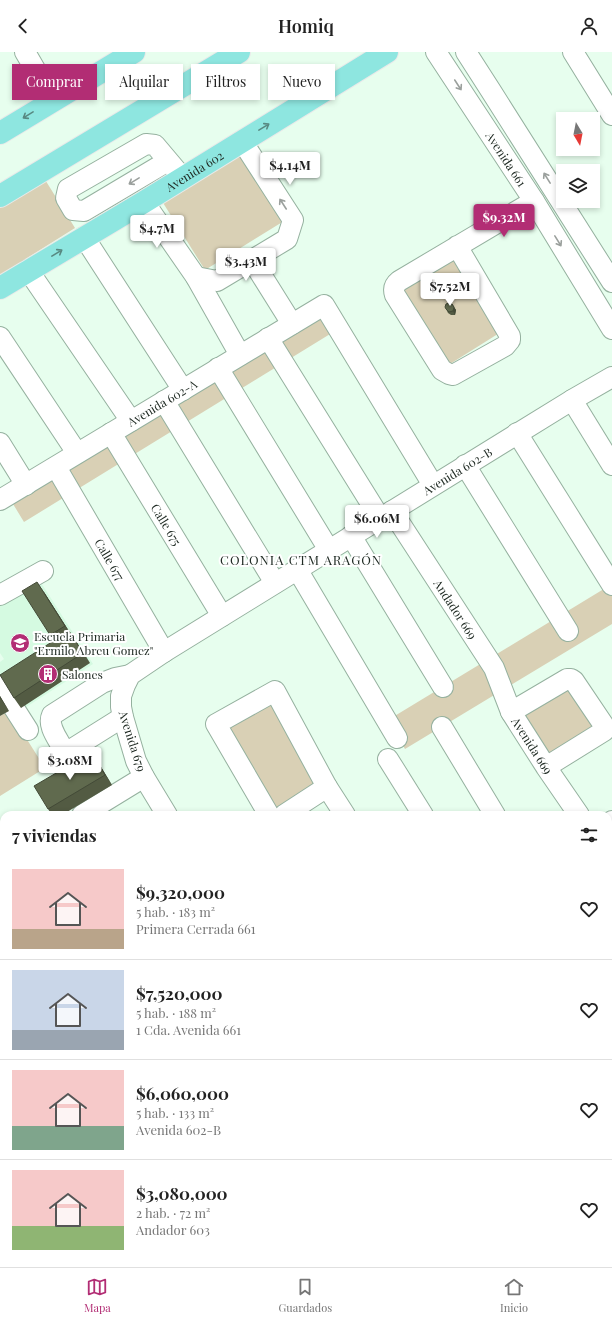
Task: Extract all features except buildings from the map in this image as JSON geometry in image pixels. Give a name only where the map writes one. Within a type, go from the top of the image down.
[{"type":"main road","points":[[97,74],[134,52]]},
{"type":"main road","points":[[0,180],[211,52]]},
{"type":"main road","points":[[0,196],[239,52]]},
{"type":"main road","name":"Avenida 602","points":[[0,288],[144,202],[182,177],[387,52]]},
{"type":"main road","points":[[0,133],[53,100]]},
{"type":"street","points":[[25,52],[32,64]]},
{"type":"street","name":"Avenida 661","points":[[436,52],[534,201],[612,329]]},
{"type":"street","name":"Avenida 661","points":[[466,52],[612,282]]},
{"type":"street","points":[[573,52],[612,115]]},
{"type":"street","points":[[196,277],[217,281],[288,239],[293,220],[242,141]]},
{"type":"street","points":[[168,161],[182,177]]},
{"type":"street","points":[[457,246],[510,336],[508,344],[505,346],[456,374],[449,374],[442,370],[395,295],[394,287],[399,281],[457,246],[534,201]]},
{"type":"street","points":[[144,202],[196,277],[240,355]]},
{"type":"street","points":[[84,238],[183,390]]},
{"type":"street","points":[[252,260],[292,324]]},
{"type":"street","points":[[28,270],[131,421]]},
{"type":"street","name":"Avenida 602-A","points":[[0,500],[324,305],[433,486]]},
{"type":"street","points":[[0,337],[77,453]]},
{"type":"street","name":"Andador 669","points":[[268,338],[386,514],[494,668],[511,712]]},
{"type":"street","points":[[218,368],[329,550]]},
{"type":"street","name":"Avenida 602-B","points":[[128,680],[164,652],[517,433],[612,377]]},
{"type":"street","points":[[572,400],[612,465]]},
{"type":"street","points":[[164,401],[275,583]]},
{"type":"street","name":"Calle 675","points":[[111,433],[222,616]]},
{"type":"street","points":[[517,433],[612,585]]},
{"type":"street","points":[[0,443],[26,485]]},
{"type":"street","points":[[465,466],[568,631]]},
{"type":"street","name":"Calle 677","points":[[56,467],[164,652]]},
{"type":"street","points":[[351,536],[443,687]]},
{"type":"street","points":[[297,570],[397,738]]},
{"type":"street","points":[[0,595],[43,571]]},
{"type":"street","points":[[122,717],[72,749],[67,750],[63,749],[50,725],[52,716],[102,683],[115,678],[128,680]]},
{"type":"street","name":"Avenida 669","points":[[546,767],[605,729],[604,724],[574,681],[571,679],[567,679],[511,712],[546,767],[577,811]]},
{"type":"street","name":"Avenida 679","points":[[128,680],[121,696],[122,717],[136,761],[165,811]]},
{"type":"street","points":[[0,686],[28,730]]},
{"type":"street","points":[[270,811],[216,724],[276,691],[327,787],[342,811]]},
{"type":"street","points":[[442,727],[493,811]]},
{"type":"street","points":[[388,759],[420,811]]},
{"type":"street","points":[[89,811],[144,777]]},
{"type":"street","points":[[280,811],[327,787]]},
{"type":"shaded area","points":[[240,149],[284,221],[205,270],[160,198]]},
{"type":"shaded area","points":[[44,178],[75,228],[0,275],[0,205]]},
{"type":"shaded area","points":[[453,255],[501,332],[450,364],[402,287]]},
{"type":"shaded area","points":[[320,308],[335,331],[24,522],[10,499]]},
{"type":"shaded area","points":[[38,578],[93,664],[20,711],[0,680],[0,662],[4,659],[0,653],[0,602]]},
{"type":"shaded area","points":[[612,584],[612,624],[405,749],[388,720]]},
{"type":"shaded area","points":[[569,681],[599,730],[546,761],[517,713]]},
{"type":"shaded area","points":[[274,700],[323,783],[275,810],[226,726]]},
{"type":"shaded area","points":[[9,711],[45,768],[0,796],[0,716]]},
{"type":"place","name":"Escuela Primaria \"Ermilo Abreu Gomez\"","points":[[20,643]]},
{"type":"place","name":"Salones","points":[[48,674]]},
{"type":"district","name":"COLONIA CTM ARAGÓN","points":[[301,559]]}]
